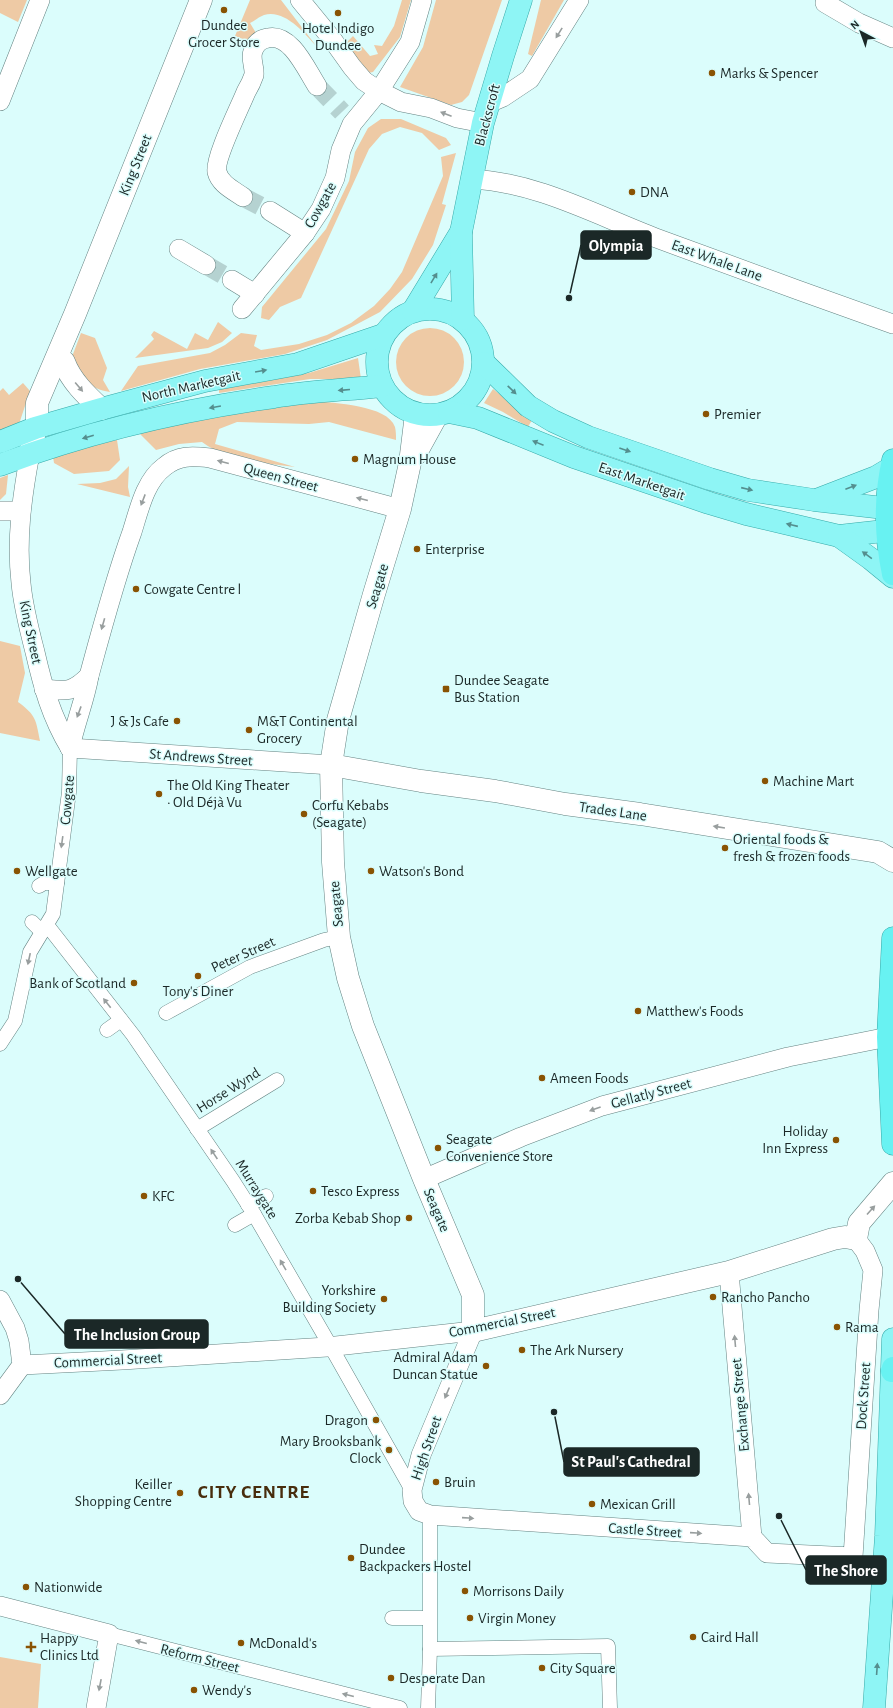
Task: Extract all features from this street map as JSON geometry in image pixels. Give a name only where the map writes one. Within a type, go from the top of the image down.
[{"type":"highway","points":[[892,464],[889,530],[893,576]]},
{"type":"highway","points":[[893,938],[888,1037],[893,1144]]},
{"type":"main road","name":"Blackscroft","points":[[463,319],[462,232],[471,179],[486,113],[521,0]]},
{"type":"main road","name":"Blackscroft","points":[[413,311],[462,232]]},
{"type":"main road","points":[[430,308],[448,311],[463,319],[474,331],[481,346],[484,363],[479,383],[467,401],[443,413],[427,415],[416,414],[402,408],[391,398],[382,386],[377,370],[377,352],[383,335],[401,316],[413,311],[430,308]]},
{"type":"main road","name":"North Marketgait","points":[[0,442],[36,425],[205,381],[298,364],[383,335]]},
{"type":"main road","name":"East Marketgait","points":[[484,363],[528,406],[553,421],[588,437],[716,481],[748,490],[890,509]]},
{"type":"main road","name":"North Marketgait","points":[[0,465],[30,454],[122,427],[197,410],[275,396],[382,386]]},
{"type":"main road","name":"East Marketgait","points":[[443,413],[478,418],[574,457],[746,514],[839,536],[889,530]]},
{"type":"main road","name":"East Marketgait","points":[[814,500],[876,477],[892,464]]},
{"type":"main road","name":"East Marketgait","points":[[839,536],[871,558],[893,576]]},
{"type":"main road","points":[[874,1708],[888,1575],[886,1536],[893,1339]]},
{"type":"street","points":[[0,102],[40,0]]},
{"type":"street","name":"King Street","points":[[70,748],[50,709],[26,613],[21,583],[19,535],[21,511],[24,485],[36,425],[37,403],[69,329],[201,0]]},
{"type":"street","points":[[300,0],[364,81],[379,91],[401,102],[431,108],[457,118],[486,113],[503,97],[530,79],[579,0]]},
{"type":"street","name":"Cowgate","points":[[242,310],[305,233],[321,209],[332,184],[341,150],[347,118],[379,91],[410,42],[422,0]]},
{"type":"street","points":[[826,3],[860,23],[893,38]]},
{"type":"street","points":[[243,197],[224,184],[217,171],[219,156],[254,75],[252,52],[256,44],[263,39],[274,37],[284,39],[292,47],[317,86]]},
{"type":"street","name":"East Whale Lane","points":[[471,179],[486,179],[523,187],[589,210],[655,237],[893,324]]},
{"type":"street","points":[[270,211],[305,233]]},
{"type":"street","points":[[179,249],[206,265]]},
{"type":"street","points":[[232,280],[255,294]]},
{"type":"street","name":"King Street","points":[[36,425],[47,407],[64,362],[69,329]]},
{"type":"street","points":[[64,362],[66,369],[78,386],[101,409]]},
{"type":"street","name":"Seagate","points":[[410,463],[443,413]]},
{"type":"street","name":"Seagate","points":[[416,414],[410,463],[400,509],[338,720],[331,765],[333,862],[339,937],[348,978],[363,1026],[424,1179],[473,1295],[473,1331]]},
{"type":"street","name":"Queen Street","points":[[162,467],[175,459],[189,456],[210,458],[400,509]]},
{"type":"street","name":"Cowgate","points":[[0,1044],[15,1021],[30,952],[40,926],[53,914],[69,792],[70,748],[75,723],[86,694],[89,676],[121,562],[143,497],[162,467]]},
{"type":"street","points":[[0,511],[21,511]]},
{"type":"street","points":[[44,688],[70,690],[79,686],[89,676]]},
{"type":"street","name":"St Andrews Street","points":[[70,748],[331,765]]},
{"type":"street","name":"Trades Lane","points":[[331,765],[421,781],[495,791],[565,804],[640,814],[878,852],[893,861]]},
{"type":"street","points":[[39,886],[44,883],[57,882]]},
{"type":"street","name":"Murraygate","points":[[40,926],[121,1020],[138,1031],[197,1129],[251,1210],[412,1490]]},
{"type":"street","name":"Peter Street","points":[[166,1013],[250,967],[324,940],[339,937]]},
{"type":"street","points":[[107,1030],[121,1020]]},
{"type":"street","name":"Gellatly Street","points":[[424,1179],[522,1137],[602,1106],[788,1057],[888,1037]]},
{"type":"street","name":"Horse Wynd","points":[[197,1129],[278,1080]]},
{"type":"street","points":[[856,1239],[859,1223],[893,1183]]},
{"type":"street","points":[[235,1225],[266,1196]]},
{"type":"street","name":"Commercial Street","points":[[22,1365],[130,1360],[331,1347],[473,1331],[729,1272],[833,1239],[845,1237],[856,1239]]},
{"type":"street","name":"Dock Street","points":[[752,1537],[767,1553],[853,1557],[869,1310],[873,1270],[865,1251],[856,1239]]},
{"type":"street","name":"Exchange Street","points":[[729,1272],[752,1537]]},
{"type":"street","points":[[0,1300],[15,1328],[19,1341],[22,1365],[0,1395]]},
{"type":"street","name":"High Street","points":[[430,1515],[419,1511],[413,1501],[412,1490],[421,1456],[473,1331]]},
{"type":"street","points":[[428,1708],[430,1649],[430,1515]]},
{"type":"street","name":"Castle Street","points":[[430,1515],[752,1537]]},
{"type":"street","name":"Reform Street","points":[[0,1606],[366,1704],[400,1708]]},
{"type":"street","points":[[392,1618],[429,1618]]},
{"type":"street","points":[[96,1708],[109,1634]]},
{"type":"street","points":[[430,1649],[608,1646],[610,1708]]},
{"type":"shaded area","points":[[0,0],[27,0],[18,22],[0,13]]},
{"type":"shaded area","points":[[250,0],[281,0],[317,47],[294,24],[287,19],[272,14],[264,15],[250,23],[256,33],[248,41],[235,36]]},
{"type":"shaded area","points":[[402,0],[411,0],[400,37],[373,72],[368,73],[344,45],[353,36],[370,56],[378,54],[374,45],[382,46],[394,26]]},
{"type":"shaded area","points":[[436,0],[502,0],[469,95],[462,102],[451,105],[400,87],[423,47]]},
{"type":"shaded area","points":[[541,0],[564,0],[532,56],[528,54]]},
{"type":"shaded area","points":[[381,119],[401,119],[446,138],[451,145],[439,150],[422,133],[400,127],[382,134],[369,149],[301,298],[280,307],[269,320],[261,318],[262,307],[326,229],[349,181],[355,152],[368,128]]},
{"type":"shaded area","points":[[456,153],[442,204],[446,205],[433,245],[412,279],[380,312],[327,340],[285,354],[200,369],[121,391],[138,366],[210,353],[225,345],[241,333],[257,335],[254,346],[261,350],[299,344],[327,335],[351,323],[374,306],[390,289],[402,272],[443,176],[441,157]]},
{"type":"shaded area","points":[[218,322],[232,333],[222,342],[208,348],[135,358],[154,339],[151,335],[154,331],[187,349],[195,333],[208,340]]},
{"type":"shaded area","points":[[423,328],[437,328],[449,333],[459,343],[464,355],[464,369],[459,381],[449,391],[437,396],[423,396],[411,391],[401,381],[396,369],[396,355],[401,343],[411,333]]},
{"type":"shaded area","points":[[81,333],[95,338],[107,368],[103,380],[110,392],[97,388],[87,382],[70,362]]},
{"type":"shaded area","points":[[358,358],[361,379],[310,379],[219,393],[219,388],[309,373]]},
{"type":"shaded area","points":[[23,383],[30,391],[19,424],[0,431],[0,391],[3,388],[9,395]]},
{"type":"shaded area","points":[[493,389],[532,420],[528,427],[484,403]]},
{"type":"shaded area","points":[[313,401],[359,406],[382,414],[390,420],[395,427],[396,440],[329,422],[309,424],[237,422],[219,429],[215,444],[295,467],[234,457],[202,442],[179,444],[156,450],[138,432],[218,415]]},
{"type":"shaded area","points":[[117,440],[120,460],[109,471],[74,474],[54,463],[53,456],[82,447]]},
{"type":"shaded area","points":[[129,466],[128,487],[130,497],[77,484],[100,483],[116,479]]},
{"type":"shaded area","points":[[8,475],[6,494],[0,500],[0,478]]},
{"type":"shaded area","points":[[0,641],[20,646],[25,673],[18,702],[34,718],[40,741],[0,733]]},
{"type":"shaded area","points":[[0,1657],[41,1664],[38,1708],[0,1708]]},
{"type":"tunnel","points":[[317,86],[342,112]]},
{"type":"tunnel","points":[[243,197],[270,211]]},
{"type":"tunnel","points":[[206,265],[232,280]]},
{"type":"place","name":"Dundee Grocer Store","points":[[224,10]]},
{"type":"place","name":"Hotel Indigo Dundee","points":[[338,13]]},
{"type":"place","name":"Marks & Spencer","points":[[712,73]]},
{"type":"place","name":"DNA","points":[[632,192]]},
{"type":"place","name":"Olympia","points":[[569,298]]},
{"type":"place","name":"Premier","points":[[706,414]]},
{"type":"place","name":"Magnum House","points":[[355,459]]},
{"type":"place","name":"Enterprise","points":[[417,549]]},
{"type":"place","name":"Cowgate Centre l","points":[[136,589]]},
{"type":"place","name":"Dundee Seagate Bus Station","points":[[446,689]]},
{"type":"place","name":"J & Js Cafe","points":[[177,721]]},
{"type":"place","name":"M&T Continental Grocery","points":[[249,730]]},
{"type":"place","name":"Machine Mart","points":[[765,781]]},
{"type":"place","name":"The Old King Theater • Old Déjà Vu","points":[[159,794]]},
{"type":"place","name":"Corfu Kebabs (Seagate)","points":[[304,814]]},
{"type":"place","name":"Oriental foods & fresh & frozen foods","points":[[725,848]]},
{"type":"place","name":"Wellgate","points":[[17,871]]},
{"type":"place","name":"Watson's Bond","points":[[371,871]]},
{"type":"place","name":"Tony's Diner","points":[[198,976]]},
{"type":"place","name":"Bank of Scotland","points":[[134,983]]},
{"type":"place","name":"Matthew's Foods","points":[[638,1011]]},
{"type":"place","name":"Ameen Foods","points":[[542,1078]]},
{"type":"place","name":"Holiday Inn Express","points":[[836,1140]]},
{"type":"place","name":"Seagate Convenience Store","points":[[438,1148]]},
{"type":"place","name":"Tesco Express","points":[[313,1191]]},
{"type":"place","name":"KFC","points":[[144,1196]]},
{"type":"place","name":"Zorba Kebab Shop","points":[[409,1218]]},
{"type":"place","name":"The Inclusion Group","points":[[18,1279]]},
{"type":"place","name":"Rancho Pancho","points":[[713,1297]]},
{"type":"place","name":"Yorkshire Building Society","points":[[384,1299]]},
{"type":"place","name":"Rama","points":[[837,1327]]},
{"type":"place","name":"The Ark Nursery","points":[[522,1350]]},
{"type":"place","name":"Admiral Adam Duncan Statue","points":[[486,1366]]},
{"type":"place","name":"St Paul's Cathedral","points":[[554,1412]]},
{"type":"place","name":"Dragon","points":[[376,1420]]},
{"type":"place","name":"Mary Brooksbank Clock","points":[[389,1450]]},
{"type":"place","name":"Bruin","points":[[436,1482]]},
{"type":"place","name":"Keiller Shopping Centre","points":[[180,1493]]},
{"type":"place","name":"Mexican Grill","points":[[592,1504]]},
{"type":"place","name":"The Shore","points":[[779,1516]]},
{"type":"place","name":"Dundee Backpackers Hostel","points":[[351,1558]]},
{"type":"place","name":"Nationwide","points":[[26,1587]]},
{"type":"place","name":"Morrisons Daily","points":[[465,1591]]},
{"type":"place","name":"Virgin Money","points":[[470,1618]]},
{"type":"place","name":"Caird Hall","points":[[693,1637]]},
{"type":"place","name":"McDonald's","points":[[241,1643]]},
{"type":"place","name":"Happy Clinics Ltd","points":[[31,1647]]},
{"type":"place","name":"City Square","points":[[542,1668]]},
{"type":"place","name":"Desperate Dan","points":[[391,1678]]},
{"type":"place","name":"Wendy's","points":[[194,1690]]},
{"type":"district","name":"CITY CENTRE","points":[[254,1491]]}]
